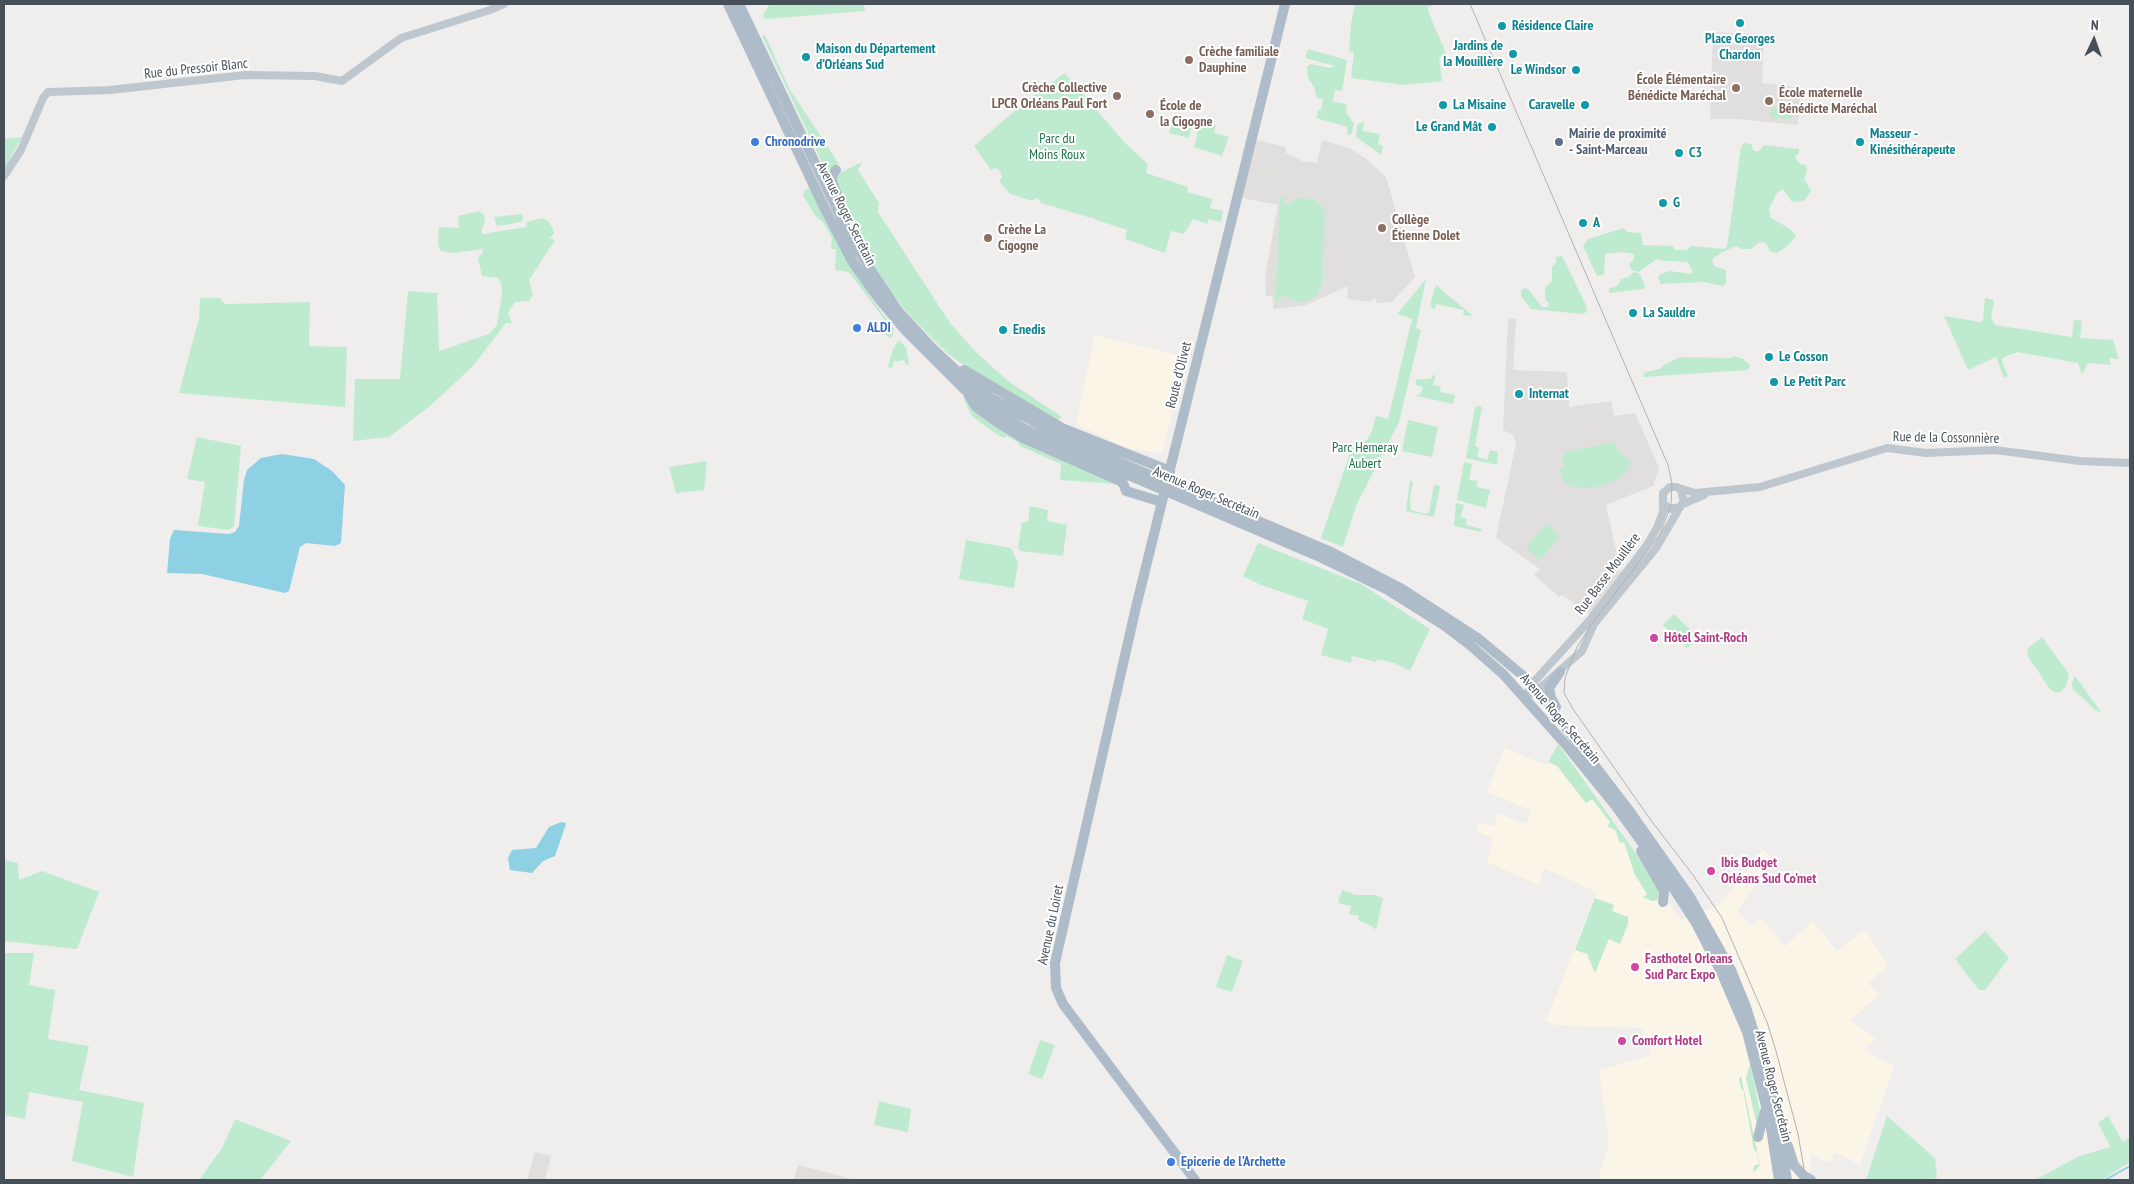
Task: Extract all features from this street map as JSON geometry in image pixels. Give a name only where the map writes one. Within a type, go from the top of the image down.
[{"type":"main road","name":"Avenue Roger Secrétain","points":[[728,4],[824,207],[864,280],[906,331],[964,389],[1023,428],[1058,446],[1124,469],[1329,551],[1402,589],[1479,639],[1499,655],[1571,743],[1660,866],[1746,1007],[1761,1055],[1776,1115],[1786,1180]]},
{"type":"main road","name":"Avenue Roger Secrétain","points":[[738,4],[854,245],[898,310],[932,348],[959,373],[991,398],[1028,420],[1124,469]]},
{"type":"main road","name":"Route d'Olivet","points":[[1102,753],[1284,4]]},
{"type":"main road","points":[[836,170],[832,181],[848,221],[854,245]]},
{"type":"main road","points":[[864,280],[874,300],[897,328],[897,337]]},
{"type":"main road","points":[[932,348],[998,392],[1064,429],[1170,470]]},
{"type":"main road","points":[[964,389],[976,407],[1023,438],[1120,481],[1123,483],[1126,491],[1162,502]]},
{"type":"main road","name":"Avenue Roger Secrétain","points":[[1197,499],[1388,590],[1445,626],[1503,674],[1530,692]]},
{"type":"main road","points":[[1560,672],[1550,686],[1551,698],[1599,773]]},
{"type":"main road","name":"Avenue Roger Secrétain","points":[[1571,743],[1599,773],[1628,809],[1690,897],[1726,972],[1757,1064],[1770,1122],[1779,1180]]},
{"type":"main road","points":[[1571,743],[1580,769],[1640,850],[1664,891],[1664,902]]},
{"type":"main road","name":"Avenue du Loiret","points":[[1102,753],[1055,963],[1056,988],[1063,1004],[1074,1020],[1195,1180]]},
{"type":"main road","points":[[1761,1055],[1768,1070],[1780,1110],[1790,1158],[1798,1170],[1811,1180]]},
{"type":"main road","points":[[1758,1137],[1766,1108]]},
{"type":"street","name":"Rue du Pressoir Blanc","points":[[4,176],[21,150],[43,98],[48,92],[110,90],[246,75],[310,76],[342,81],[397,40],[504,4]]},
{"type":"street","name":"Rue de la Cossonnière","points":[[1681,490],[1689,493],[1707,493],[1776,483],[1887,448],[1926,453],[1996,450],[2080,461],[2130,463]]},
{"type":"street","points":[[1676,487],[1681,490],[1684,497],[1681,506],[1669,509],[1662,501],[1663,493],[1667,489],[1676,487]]},
{"type":"street","name":"Rue de la Cossonnière","points":[[1681,506],[1707,493]]},
{"type":"street","name":"Rue Basse Mouillère","points":[[1530,692],[1647,545],[1661,517],[1662,501]]},
{"type":"street","name":"Rue Basse Mouillère","points":[[1530,692],[1560,672],[1582,651],[1594,624],[1656,548],[1681,506]]},
{"type":"street","points":[[1570,644],[1582,651]]},
{"type":"shaded area","points":[[1713,32],[1764,34],[1762,83],[1801,88],[1798,125],[1737,119],[1710,119]]},
{"type":"shaded area","name":"Collège Étienne Dolet","points":[[1256,140],[1286,147],[1286,153],[1302,161],[1317,163],[1322,140],[1349,148],[1365,158],[1386,177],[1415,277],[1392,302],[1377,303],[1376,299],[1372,299],[1371,302],[1347,299],[1348,286],[1306,305],[1274,309],[1272,296],[1266,296],[1265,277],[1278,205],[1242,198]]},
{"type":"shaded area","points":[[1508,318],[1516,319],[1513,370],[1567,372],[1569,407],[1611,401],[1614,416],[1635,413],[1659,468],[1653,486],[1606,505],[1621,573],[1590,614],[1562,595],[1559,597],[1534,575],[1540,569],[1496,538],[1516,443],[1513,435],[1503,430]]},
{"type":"shaded area","points":[[1095,335],[1186,357],[1162,453],[1126,448],[1076,424]]},
{"type":"shaded area","points":[[1557,745],[1681,920],[1719,905],[1763,850],[1773,859],[1737,911],[1751,926],[1760,918],[1784,947],[1813,921],[1837,951],[1865,929],[1888,966],[1868,983],[1879,995],[1850,1020],[1875,1038],[1865,1051],[1894,1066],[1860,1165],[1835,1152],[1828,1163],[1810,1154],[1810,1180],[1598,1180],[1609,1143],[1599,1070],[1651,1055],[1641,1028],[1555,1025],[1546,1021],[1597,892],[1544,868],[1538,885],[1487,862],[1493,839],[1477,831],[1477,823],[1495,826],[1497,813],[1526,824],[1532,811],[1487,792],[1504,748],[1546,765]]},
{"type":"shaded area","points":[[535,1152],[551,1156],[545,1180],[527,1180]]},
{"type":"shaded area","points":[[798,1165],[856,1180],[794,1180]]},
{"type":"green space","points":[[770,4],[864,4],[865,11],[765,19],[763,15]]},
{"type":"green space","points":[[1355,4],[1424,4],[1433,6],[1428,7],[1428,11],[1447,56],[1439,57],[1442,81],[1404,85],[1351,78],[1354,52],[1349,51]]},
{"type":"green space","points":[[765,35],[789,88],[839,164],[826,171],[762,36]]},
{"type":"green space","points":[[1308,49],[1347,60],[1342,91],[1335,90],[1333,102],[1347,104],[1346,112],[1354,124],[1351,135],[1347,134],[1347,127],[1316,118],[1318,110],[1321,110],[1323,99],[1317,98],[1314,87],[1308,78],[1307,66],[1311,64],[1330,68],[1335,66],[1305,58]]},
{"type":"green space","name":"Parc du Moins Roux","points":[[1065,73],[1124,142],[1148,164],[1146,173],[1188,187],[1187,192],[1212,199],[1210,208],[1223,211],[1221,222],[1209,219],[1207,224],[1193,219],[1184,234],[1171,231],[1165,253],[1125,239],[1127,230],[1096,220],[1093,217],[1041,203],[1036,198],[1033,201],[1010,194],[999,181],[1002,177],[1000,171],[996,168],[991,170],[974,146],[1026,101]]},
{"type":"green space","points":[[1771,108],[1791,109],[1791,119],[1770,118]]},
{"type":"green space","points":[[1174,115],[1216,125],[1214,133],[1229,137],[1222,156],[1194,147],[1199,128],[1198,125],[1192,124],[1189,138],[1169,133]]},
{"type":"green space","points":[[1364,122],[1363,131],[1380,134],[1378,144],[1383,146],[1381,155],[1356,137],[1357,125]]},
{"type":"green space","points":[[22,137],[4,169],[4,139]]},
{"type":"green space","points":[[1744,143],[1751,144],[1754,151],[1759,151],[1764,145],[1799,149],[1799,153],[1795,157],[1800,164],[1806,165],[1807,172],[1804,179],[1811,191],[1805,200],[1791,201],[1783,189],[1777,193],[1769,209],[1771,218],[1792,230],[1796,237],[1786,247],[1777,253],[1769,251],[1768,246],[1764,242],[1758,243],[1751,249],[1742,249],[1736,246],[1723,252],[1712,259],[1714,266],[1726,270],[1726,283],[1723,286],[1703,282],[1661,284],[1658,278],[1660,274],[1670,271],[1691,274],[1692,270],[1687,262],[1657,259],[1639,272],[1631,270],[1629,264],[1634,259],[1634,254],[1622,252],[1605,254],[1604,275],[1597,276],[1583,246],[1588,239],[1624,228],[1627,232],[1641,233],[1643,245],[1673,246],[1675,250],[1687,250],[1691,246],[1724,249],[1727,247],[1741,147]]},
{"type":"green space","points":[[862,162],[858,170],[879,203],[878,212],[950,323],[976,352],[1008,381],[1062,417],[1058,420],[974,372],[948,354],[913,319],[883,284],[856,240],[852,221],[838,193],[835,179],[838,174]]},
{"type":"green space","points":[[812,187],[871,298],[894,329],[892,338],[883,333],[886,330],[884,326],[887,323],[849,272],[835,270],[836,249],[831,249],[832,238],[823,222],[816,217],[803,195],[805,190]]},
{"type":"green space","points":[[1280,198],[1285,199],[1285,206],[1299,198],[1311,199],[1317,201],[1325,211],[1323,280],[1317,295],[1306,302],[1294,301],[1281,294],[1280,302],[1275,301]]},
{"type":"green space","points":[[479,211],[484,215],[485,223],[482,227],[482,234],[526,227],[527,222],[542,218],[548,221],[552,227],[554,233],[550,238],[555,240],[529,280],[533,295],[529,301],[515,302],[508,313],[512,323],[506,323],[472,367],[430,406],[389,437],[353,441],[355,379],[400,379],[408,291],[437,293],[439,351],[489,334],[497,325],[502,294],[501,282],[498,278],[482,276],[478,258],[483,249],[454,253],[441,251],[438,245],[439,227],[459,228],[458,216]]},
{"type":"green space","points":[[522,214],[523,221],[497,226],[494,217]]},
{"type":"green space","points":[[1562,256],[1586,305],[1587,312],[1582,314],[1531,309],[1521,296],[1521,291],[1524,288],[1528,289],[1542,307],[1548,307],[1549,303],[1545,299],[1545,288],[1552,281],[1552,267],[1556,263],[1556,257]]},
{"type":"green space","points":[[1634,272],[1640,274],[1645,286],[1643,289],[1609,293],[1609,288],[1615,287],[1621,279],[1628,277]]},
{"type":"green space","name":"Parc Hemeray Aubert","points":[[1426,279],[1416,328],[1421,330],[1399,422],[1356,506],[1343,547],[1321,538],[1353,444],[1367,440],[1372,431],[1376,416],[1388,419],[1412,319],[1397,314]]},
{"type":"green space","points":[[1436,285],[1472,315],[1463,315],[1464,310],[1436,304],[1435,309],[1432,308],[1430,305]]},
{"type":"green space","points":[[200,298],[220,298],[225,304],[310,302],[309,346],[347,347],[345,407],[179,393],[199,318]]},
{"type":"green space","points":[[1985,298],[1994,300],[1991,318],[1995,325],[2072,337],[2074,320],[2082,321],[2080,338],[2113,340],[2119,359],[2109,358],[2111,365],[2088,363],[2082,374],[2078,363],[2017,352],[2004,357],[2002,361],[2008,376],[2004,378],[1996,357],[1968,370],[1944,316],[1981,322],[1983,320]]},
{"type":"green space","points":[[899,340],[906,347],[909,364],[906,365],[904,360],[893,362],[893,367],[889,368],[894,347]]},
{"type":"green space","points":[[1734,356],[1743,359],[1750,365],[1748,370],[1643,377],[1645,372],[1660,369],[1680,357],[1730,358]]},
{"type":"green space","points":[[1436,373],[1433,385],[1441,387],[1440,392],[1455,395],[1453,404],[1413,395],[1420,395],[1423,387],[1415,385],[1417,379],[1430,379]]},
{"type":"green space","points":[[963,398],[982,415],[1118,484],[1060,480],[1061,464],[1020,446],[1019,443],[1007,436],[1004,438],[996,434],[972,416]]},
{"type":"green space","points":[[1475,407],[1482,407],[1475,446],[1479,448],[1477,457],[1487,460],[1490,450],[1498,452],[1497,465],[1466,458]]},
{"type":"green space","points":[[1408,420],[1438,427],[1432,457],[1402,451]]},
{"type":"green space","points":[[197,437],[241,446],[234,526],[229,530],[198,526],[205,482],[187,479]]},
{"type":"green space","points":[[1613,442],[1619,453],[1628,458],[1630,465],[1626,473],[1611,482],[1591,488],[1573,487],[1563,481],[1559,469],[1564,468],[1562,457],[1566,455],[1566,452]]},
{"type":"green space","points":[[707,461],[704,490],[676,493],[669,467]]},
{"type":"green space","points":[[1464,462],[1472,464],[1469,480],[1478,481],[1477,487],[1490,490],[1486,508],[1457,500]]},
{"type":"green space","points":[[1410,480],[1413,482],[1410,496],[1411,510],[1427,514],[1434,485],[1440,486],[1434,517],[1406,511]]},
{"type":"green space","points":[[1456,503],[1464,505],[1461,517],[1467,519],[1466,525],[1482,529],[1481,532],[1454,526]]},
{"type":"green space","points":[[1030,506],[1048,510],[1047,521],[1067,525],[1063,556],[1020,551],[1018,547],[1022,522],[1028,522]]},
{"type":"green space","points":[[1546,524],[1560,536],[1540,560],[1526,548]]},
{"type":"green space","points":[[966,540],[1011,548],[1018,563],[1014,588],[959,579]]},
{"type":"green space","points":[[1258,543],[1361,584],[1430,629],[1410,671],[1394,663],[1377,659],[1376,662],[1352,656],[1351,663],[1321,655],[1328,629],[1302,619],[1308,601],[1261,585],[1243,576]]},
{"type":"green space","points":[[1674,614],[1698,637],[1687,648],[1663,625]]},
{"type":"green space","points":[[2042,637],[2069,674],[2066,686],[2061,692],[2056,693],[2050,689],[2027,655],[2028,648]]},
{"type":"green space","points":[[2075,676],[2102,713],[2094,709],[2073,689],[2072,682]]},
{"type":"green space","points":[[1558,744],[1659,886],[1658,900],[1652,901],[1643,897],[1647,894],[1635,875],[1624,842],[1620,843],[1615,830],[1607,826],[1610,822],[1592,799],[1586,803],[1557,766],[1548,762]]},
{"type":"green space","points":[[4,860],[18,863],[19,880],[42,871],[99,892],[77,949],[4,941]]},
{"type":"green space","points":[[1342,890],[1355,895],[1375,895],[1383,898],[1376,930],[1372,926],[1358,920],[1359,916],[1349,914],[1351,906],[1338,903]]},
{"type":"green space","points":[[1595,898],[1614,905],[1612,911],[1628,917],[1628,924],[1620,944],[1609,939],[1595,973],[1587,954],[1575,950]]},
{"type":"green space","points":[[1985,931],[2009,958],[1985,990],[1979,990],[1955,959]]},
{"type":"green space","points":[[4,953],[34,953],[29,985],[55,990],[48,1039],[89,1046],[79,1090],[144,1103],[133,1177],[72,1161],[83,1102],[29,1092],[25,1119],[4,1115]]},
{"type":"green space","points":[[1227,955],[1243,961],[1232,992],[1216,987]]},
{"type":"green space","points":[[1040,1040],[1055,1045],[1042,1079],[1028,1074]]},
{"type":"green space","points":[[1750,1064],[1761,1115],[1758,1130],[1746,1078]]},
{"type":"green space","points":[[1741,1076],[1760,1165],[1753,1173],[1754,1166],[1759,1164],[1757,1152],[1754,1150],[1743,1089],[1741,1089],[1739,1078]]},
{"type":"green space","points":[[879,1101],[911,1109],[908,1132],[874,1125]]},
{"type":"green space","points":[[1887,1116],[1935,1158],[1937,1178],[1923,1180],[1866,1180]]},
{"type":"green space","points":[[2108,1116],[2123,1142],[2130,1137],[2130,1162],[2102,1180],[2035,1180],[2079,1156],[2111,1147],[2098,1123]]},
{"type":"green space","points":[[235,1119],[291,1141],[260,1180],[199,1180],[222,1148]]},
{"type":"water","points":[[282,454],[314,459],[332,471],[345,485],[341,543],[335,546],[306,543],[300,547],[289,591],[285,593],[202,574],[167,573],[170,539],[174,530],[229,534],[235,532],[239,526],[244,480],[247,470],[261,458]]},
{"type":"water","points":[[561,822],[566,824],[555,856],[543,861],[532,873],[510,870],[508,858],[512,850],[536,848],[549,827]]},
{"type":"waterway","points":[[2105,1180],[2130,1166]]},
{"type":"tram line","points":[[1470,4],[1668,465],[1672,484],[1671,505],[1660,534],[1591,625],[1577,647],[1565,678],[1564,693],[1573,709],[1650,819],[1693,875],[1722,918],[1767,1022],[1798,1134],[1806,1180]]},
{"type":"place","name":"Place Georges Chardon","points":[[1740,23]]},
{"type":"place","name":"Résidence Claire","points":[[1502,26]]},
{"type":"place","name":"Jardins de la Mouillère","points":[[1513,54]]},
{"type":"place","name":"Maison du Département d’Orléans Sud","points":[[806,57]]},
{"type":"place","name":"Crèche familiale Dauphine","points":[[1189,60]]},
{"type":"place","name":"Le Windsor","points":[[1576,70]]},
{"type":"place","name":"École Élémentaire Bénédicte Maréchal","points":[[1736,88]]},
{"type":"place","name":"Crèche Collective LPCR Orléans Paul Fort","points":[[1117,96]]},
{"type":"place","name":"École maternelle Bénédicte Maréchal","points":[[1769,101]]},
{"type":"place","name":"La Misaine","points":[[1443,105]]},
{"type":"place","name":"Caravelle","points":[[1585,105]]},
{"type":"place","name":"École de la Cigogne","points":[[1150,114]]},
{"type":"place","name":"Le Grand Mât","points":[[1492,127]]},
{"type":"place","name":"Chronodrive","points":[[755,142]]},
{"type":"place","name":"Mairie de proximité - Saint-Marceau","points":[[1559,142]]},
{"type":"place","name":"Masseur - Kinésithérapeute","points":[[1860,142]]},
{"type":"place","name":"C3","points":[[1679,153]]},
{"type":"place","name":"G","points":[[1663,203]]},
{"type":"place","name":"A","points":[[1583,223]]},
{"type":"place","name":"Collège Étienne Dolet","points":[[1382,228]]},
{"type":"place","name":"Crèche La Cigogne","points":[[988,238]]},
{"type":"place","name":"La Sauldre","points":[[1633,313]]},
{"type":"place","name":"ALDI","points":[[857,328]]},
{"type":"place","name":"Enedis","points":[[1003,330]]},
{"type":"place","name":"Le Cosson","points":[[1769,357]]},
{"type":"place","name":"Le Petit Parc","points":[[1774,382]]},
{"type":"place","name":"Internat","points":[[1519,394]]},
{"type":"place","name":"Hôtel Saint-Roch","points":[[1654,638]]},
{"type":"place","name":"Ibis Budget Orléans Sud Co'met","points":[[1711,871]]},
{"type":"place","name":"Fasthotel Orleans Sud Parc Expo","points":[[1635,967]]},
{"type":"place","name":"Comfort Hotel","points":[[1622,1041]]},
{"type":"place","name":"Epicerie de l'Archette","points":[[1171,1162]]}]
